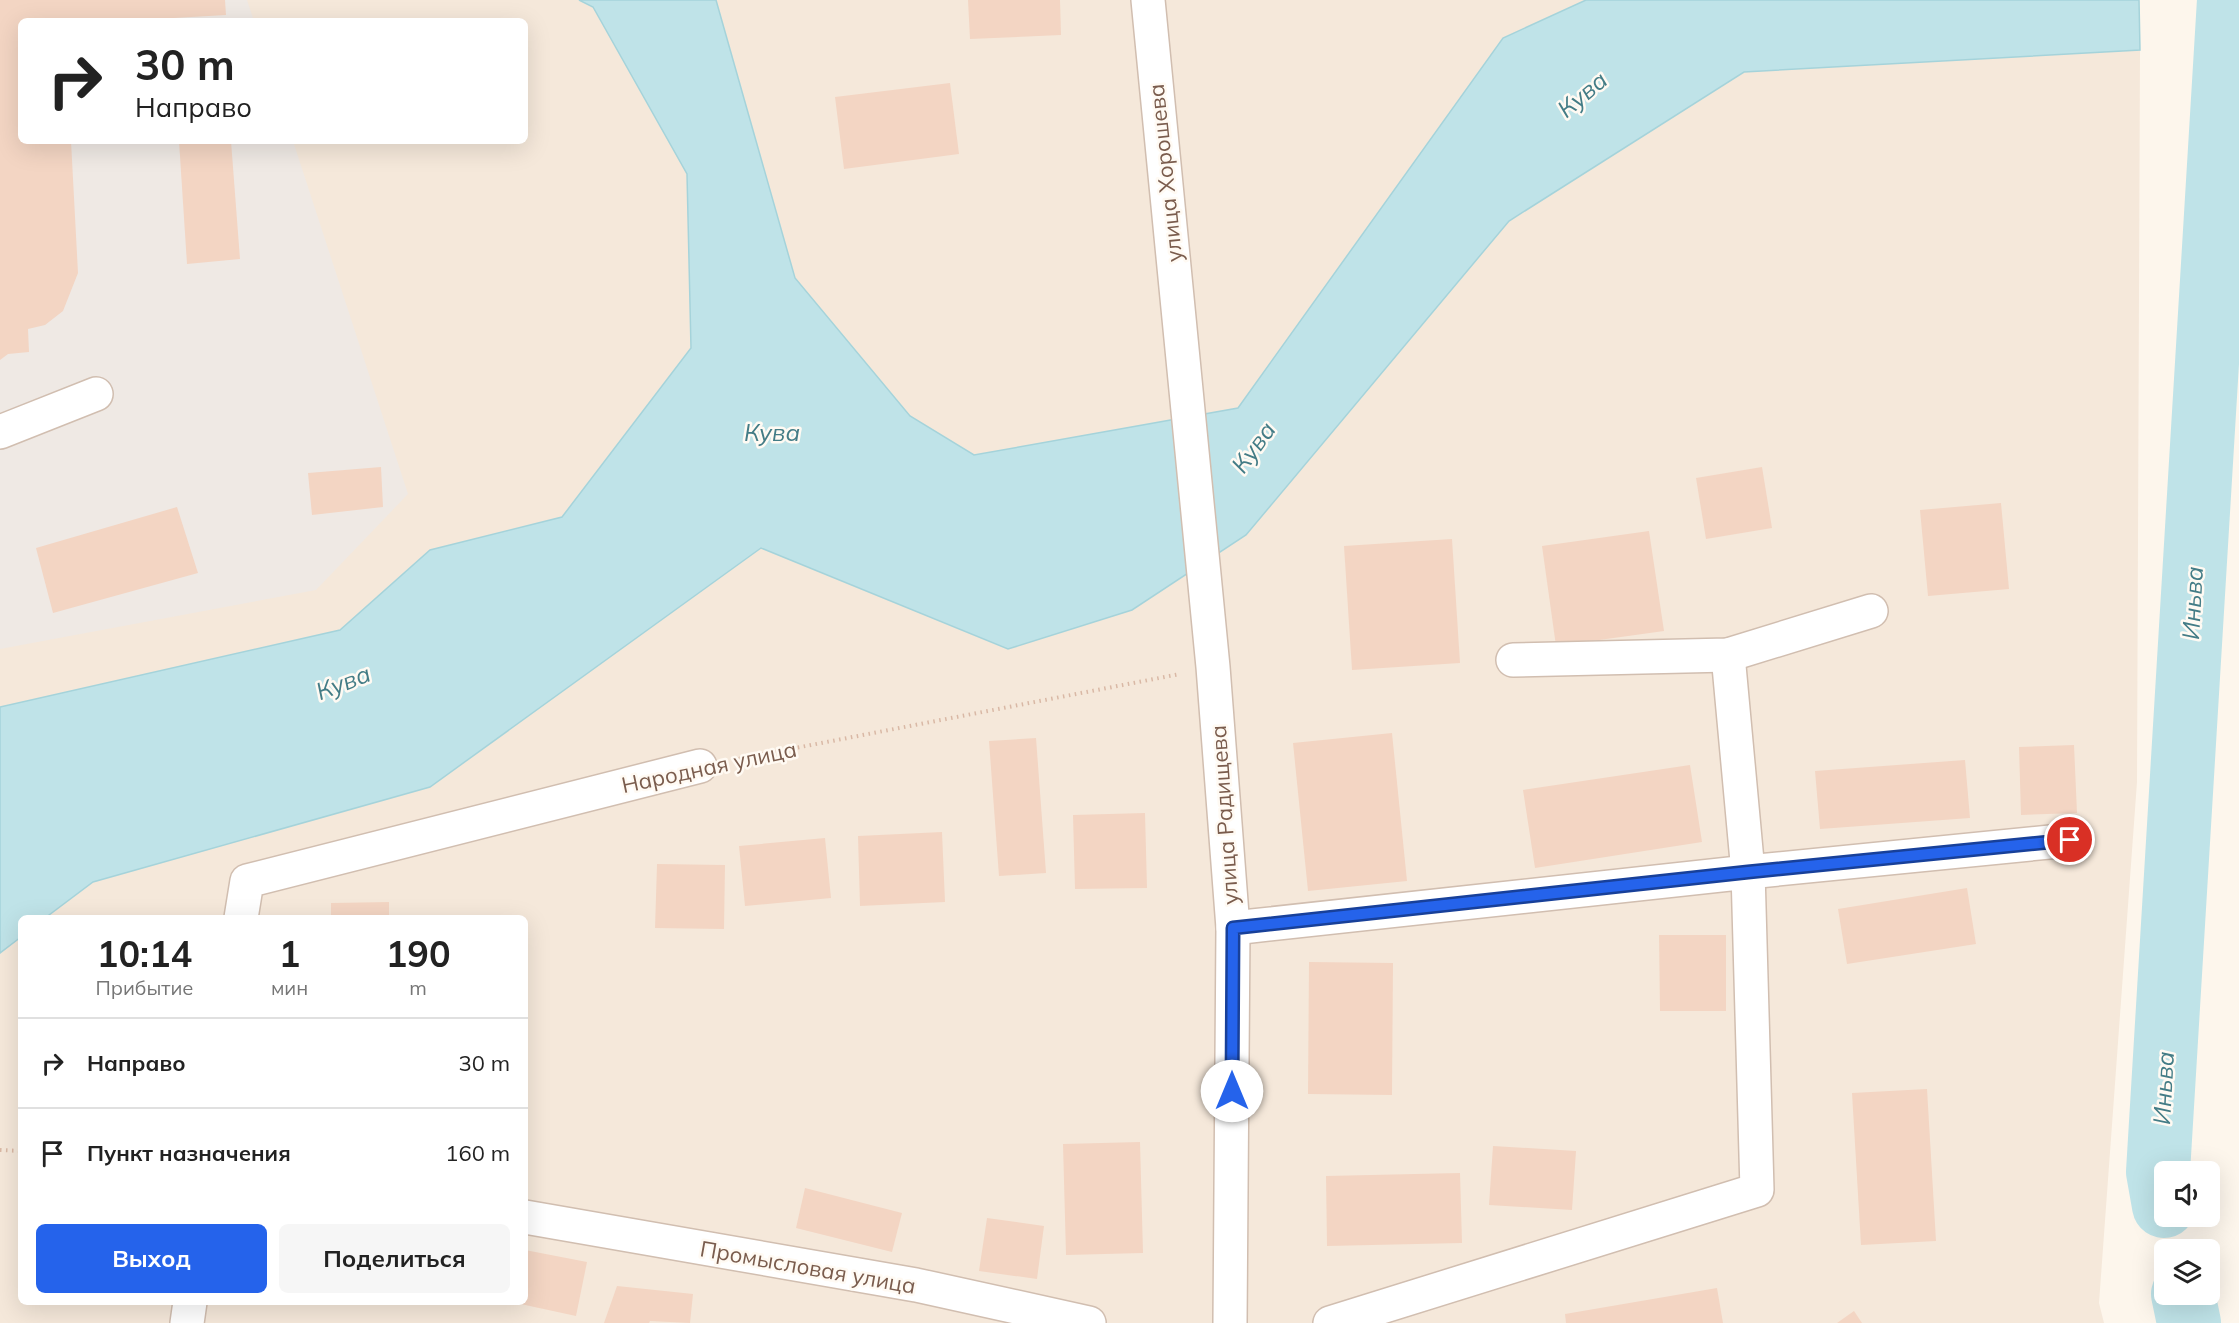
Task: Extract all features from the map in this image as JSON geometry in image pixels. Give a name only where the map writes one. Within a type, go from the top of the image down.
[{"type":"street","name":"улица Хорошева","points":[[1148,0],[1213,667]]},
{"type":"street","points":[[0,432],[96,394]]},
{"type":"street","points":[[1513,660],[1728,655],[1871,611]]},
{"type":"street","points":[[1330,1323],[1757,1190],[1748,872],[1728,655]]},
{"type":"street","name":"улица Радищева","points":[[1213,667],[1233,928],[1230,1323]]},
{"type":"street","name":"Народная улица","points":[[241,915],[247,881],[700,766]]},
{"type":"street","points":[[1233,928],[1748,872],[2070,840]]},
{"type":"street","name":"Промысловая улица","points":[[528,1218],[916,1285],[1089,1323]]},
{"type":"street","points":[[187,1323],[190,1305]]},
{"type":"path","name":"Народная улица","points":[[700,766],[1213,667]]},
{"type":"path","points":[[0,1150],[18,1151]]},
{"type":"shaded area","points":[[0,0],[579,0],[593,7],[687,174],[691,348],[562,517],[430,550],[340,630],[0,707]]},
{"type":"shaded area","points":[[0,0],[247,0],[253,18],[18,18],[18,144],[294,144],[408,494],[316,590],[0,649]]},
{"type":"shaded area","points":[[716,0],[1586,0],[1503,38],[1238,408],[974,455],[910,416],[795,278]]},
{"type":"shaded area","points":[[2140,50],[2137,782],[2099,1303],[2104,1323],[0,1323],[0,953],[18,939],[18,1305],[528,1305],[528,915],[49,915],[92,882],[430,787],[761,548],[1008,649],[1246,535],[1509,221],[1744,71]]},
{"type":"water","name":"Кува","points":[[579,0],[716,0],[795,278],[910,416],[974,455],[1238,408],[1503,38],[1586,0],[2139,0],[2140,50],[1744,72],[1509,221],[1246,535],[1132,610],[1008,649],[761,548],[430,787],[93,882],[49,915],[18,915],[18,939],[0,953],[0,707],[340,630],[430,550],[562,517],[691,348],[687,174],[593,7]]},
{"type":"building","points":[[0,0],[225,0],[226,15],[174,18],[18,18],[18,144],[71,144],[78,273],[63,311],[45,325],[28,329],[29,352],[8,354],[0,360]]},
{"type":"building","points":[[968,0],[1060,0],[1061,35],[970,39]]},
{"type":"building","points":[[950,83],[959,154],[844,169],[835,97]]},
{"type":"building","points":[[179,144],[231,144],[240,259],[187,264]]},
{"type":"building","points":[[381,467],[383,507],[312,515],[308,473]]},
{"type":"building","points":[[1762,467],[1772,528],[1706,539],[1696,478]]},
{"type":"building","points":[[2001,503],[2009,589],[1928,596],[1920,510]]},
{"type":"building","points":[[177,507],[198,573],[53,613],[36,548]]},
{"type":"building","points":[[1649,531],[1664,631],[1556,646],[1542,546]]},
{"type":"building","points":[[1452,539],[1460,663],[1352,670],[1344,546]]},
{"type":"building","points":[[1392,733],[1407,881],[1308,891],[1293,743]]},
{"type":"building","points":[[1036,738],[1046,873],[999,876],[989,741]]},
{"type":"building","points":[[2074,745],[2077,813],[2021,815],[2019,747]]},
{"type":"building","points":[[1965,760],[1970,818],[1820,829],[1815,771]]},
{"type":"building","points":[[1690,765],[1702,842],[1535,868],[1523,790]]},
{"type":"building","points":[[1145,813],[1147,888],[1075,889],[1073,815]]},
{"type":"building","points":[[942,832],[945,902],[860,906],[858,836]]},
{"type":"building","points":[[825,838],[831,898],[745,906],[739,846]]},
{"type":"building","points":[[657,864],[725,865],[724,929],[655,928]]},
{"type":"building","points":[[1967,888],[1976,944],[1847,964],[1838,909]]},
{"type":"building","points":[[389,902],[389,915],[331,915],[331,903]]},
{"type":"building","points":[[1659,935],[1726,935],[1726,1011],[1660,1011]]},
{"type":"building","points":[[1309,962],[1393,963],[1392,1095],[1308,1094]]},
{"type":"building","points":[[1927,1089],[1936,1241],[1861,1245],[1852,1093]]},
{"type":"building","points":[[1140,1142],[1143,1253],[1066,1255],[1063,1144]]},
{"type":"building","points":[[1493,1146],[1576,1151],[1572,1210],[1489,1205]]},
{"type":"building","points":[[1460,1173],[1462,1243],[1327,1246],[1326,1176]]},
{"type":"building","points":[[805,1188],[902,1213],[892,1252],[796,1228]]},
{"type":"building","points":[[987,1218],[1044,1226],[1037,1279],[979,1271]]},
{"type":"building","points":[[528,1251],[587,1262],[576,1316],[525,1305],[528,1305]]},
{"type":"building","points":[[617,1286],[693,1294],[690,1323],[650,1321],[649,1323],[604,1323]]},
{"type":"building","points":[[1717,1288],[1723,1323],[1566,1323],[1565,1314]]},
{"type":"building","points":[[1854,1311],[1862,1323],[1837,1323]]},
{"type":"waterway","name":"Иньва","points":[[2159,1161],[2229,0]]},
{"type":"waterway","name":"Иньва","points":[[2185,1305],[2189,1323]]},
{"type":"route","points":[[1232,1091],[1233,928],[1748,872],[2070,840]]}]
